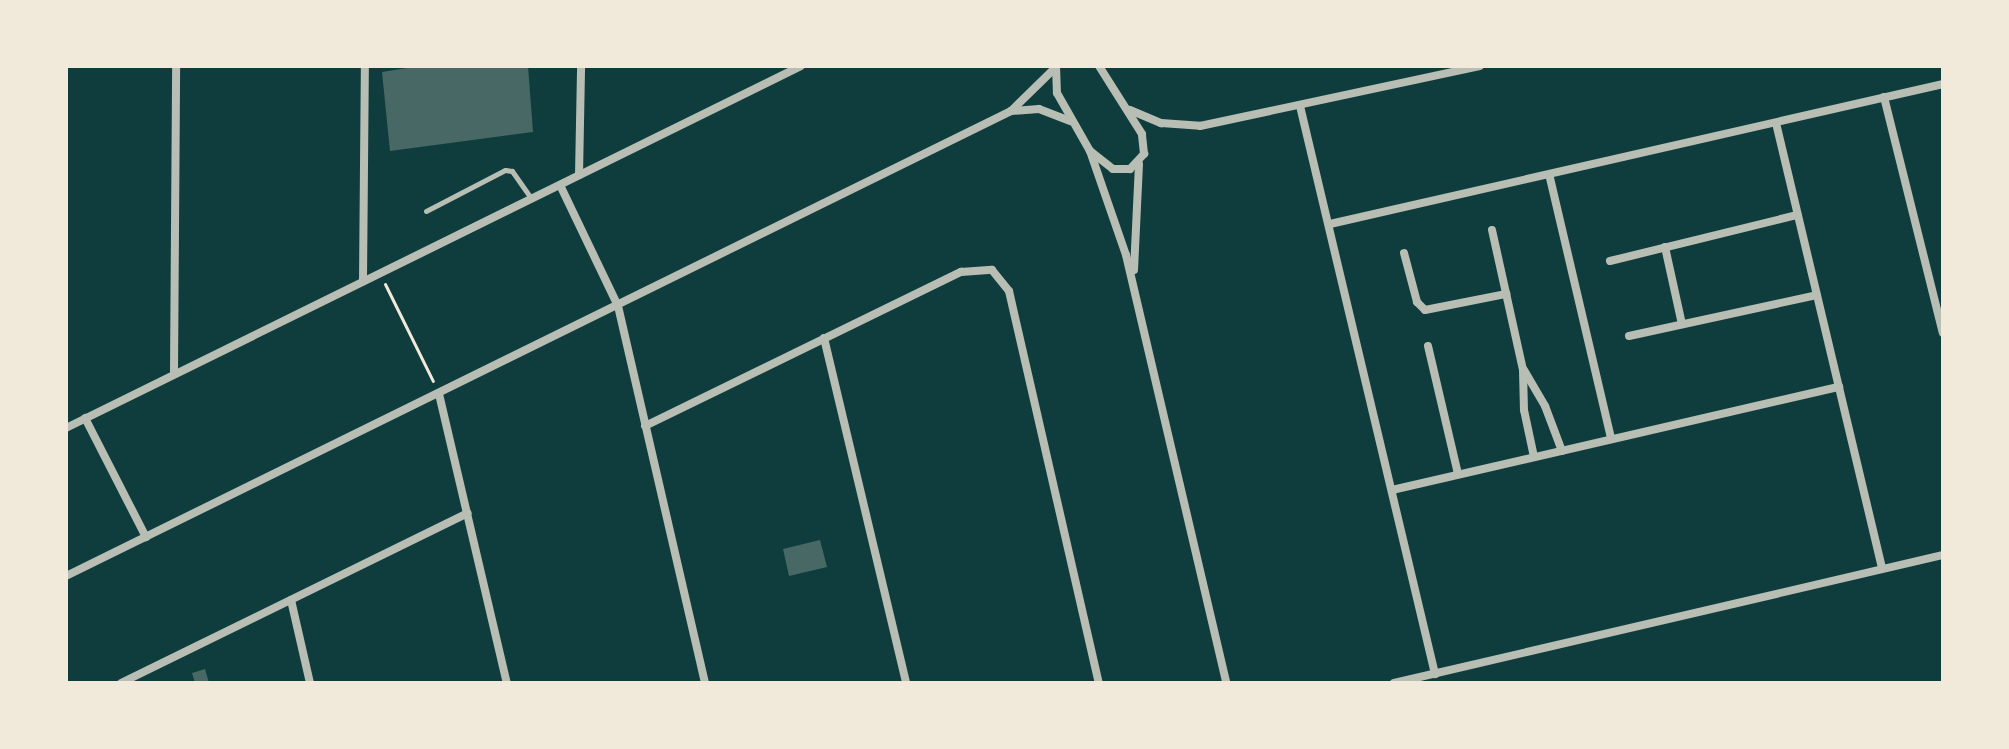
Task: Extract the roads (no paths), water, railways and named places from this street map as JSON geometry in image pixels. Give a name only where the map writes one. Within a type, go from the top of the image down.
[{"type":"street","points":[[174,372],[176,66]]},
{"type":"street","points":[[363,281],[365,66]]},
{"type":"street","points":[[579,175],[581,66]]},
{"type":"street","points":[[66,428],[174,372],[801,66]]},
{"type":"street","points":[[1130,110],[1161,123],[1200,126],[1480,66]]},
{"type":"street","points":[[66,576],[1011,111],[1055,67]]},
{"type":"street","points":[[1055,67],[1057,93],[1090,151],[1117,220],[1226,683]]},
{"type":"street","points":[[1101,67],[1130,110],[1145,144],[1139,164],[1134,291]]},
{"type":"street","points":[[1330,224],[1550,178],[1943,84]]},
{"type":"street","points":[[1884,97],[1943,333]]},
{"type":"street","points":[[1300,106],[1435,674]]},
{"type":"street","points":[[1011,111],[1039,109],[1074,123]]},
{"type":"street","points":[[1776,123],[1882,569]]},
{"type":"street","points":[[1090,151],[1113,169],[1139,164]]},
{"type":"street","points":[[1550,178],[1611,439]]},
{"type":"street","points":[[560,185],[618,306],[705,683]]},
{"type":"street","points":[[1610,261],[1797,215]]},
{"type":"street","points":[[1492,230],[1523,370],[1524,410],[1534,457]]},
{"type":"street","points":[[1665,247],[1682,324]]},
{"type":"street","points":[[1404,253],[1417,302],[1425,310],[1506,294]]},
{"type":"street","points":[[645,426],[961,272],[979,267],[1003,279],[1099,683]]},
{"type":"street","points":[[1629,336],[1817,295]]},
{"type":"street","points":[[824,338],[906,683]]},
{"type":"street","points":[[1428,346],[1458,474]]},
{"type":"street","points":[[1523,370],[1545,406],[1562,451]]},
{"type":"street","points":[[1392,490],[1839,387]]},
{"type":"street","points":[[439,394],[507,683]]},
{"type":"street","points":[[85,418],[146,537]]},
{"type":"street","points":[[121,683],[468,513]]},
{"type":"street","points":[[1394,683],[1943,555]]},
{"type":"street","points":[[291,600],[310,683]]},
{"type":"lane","points":[[426,211],[505,170],[516,176],[532,199]]}]
